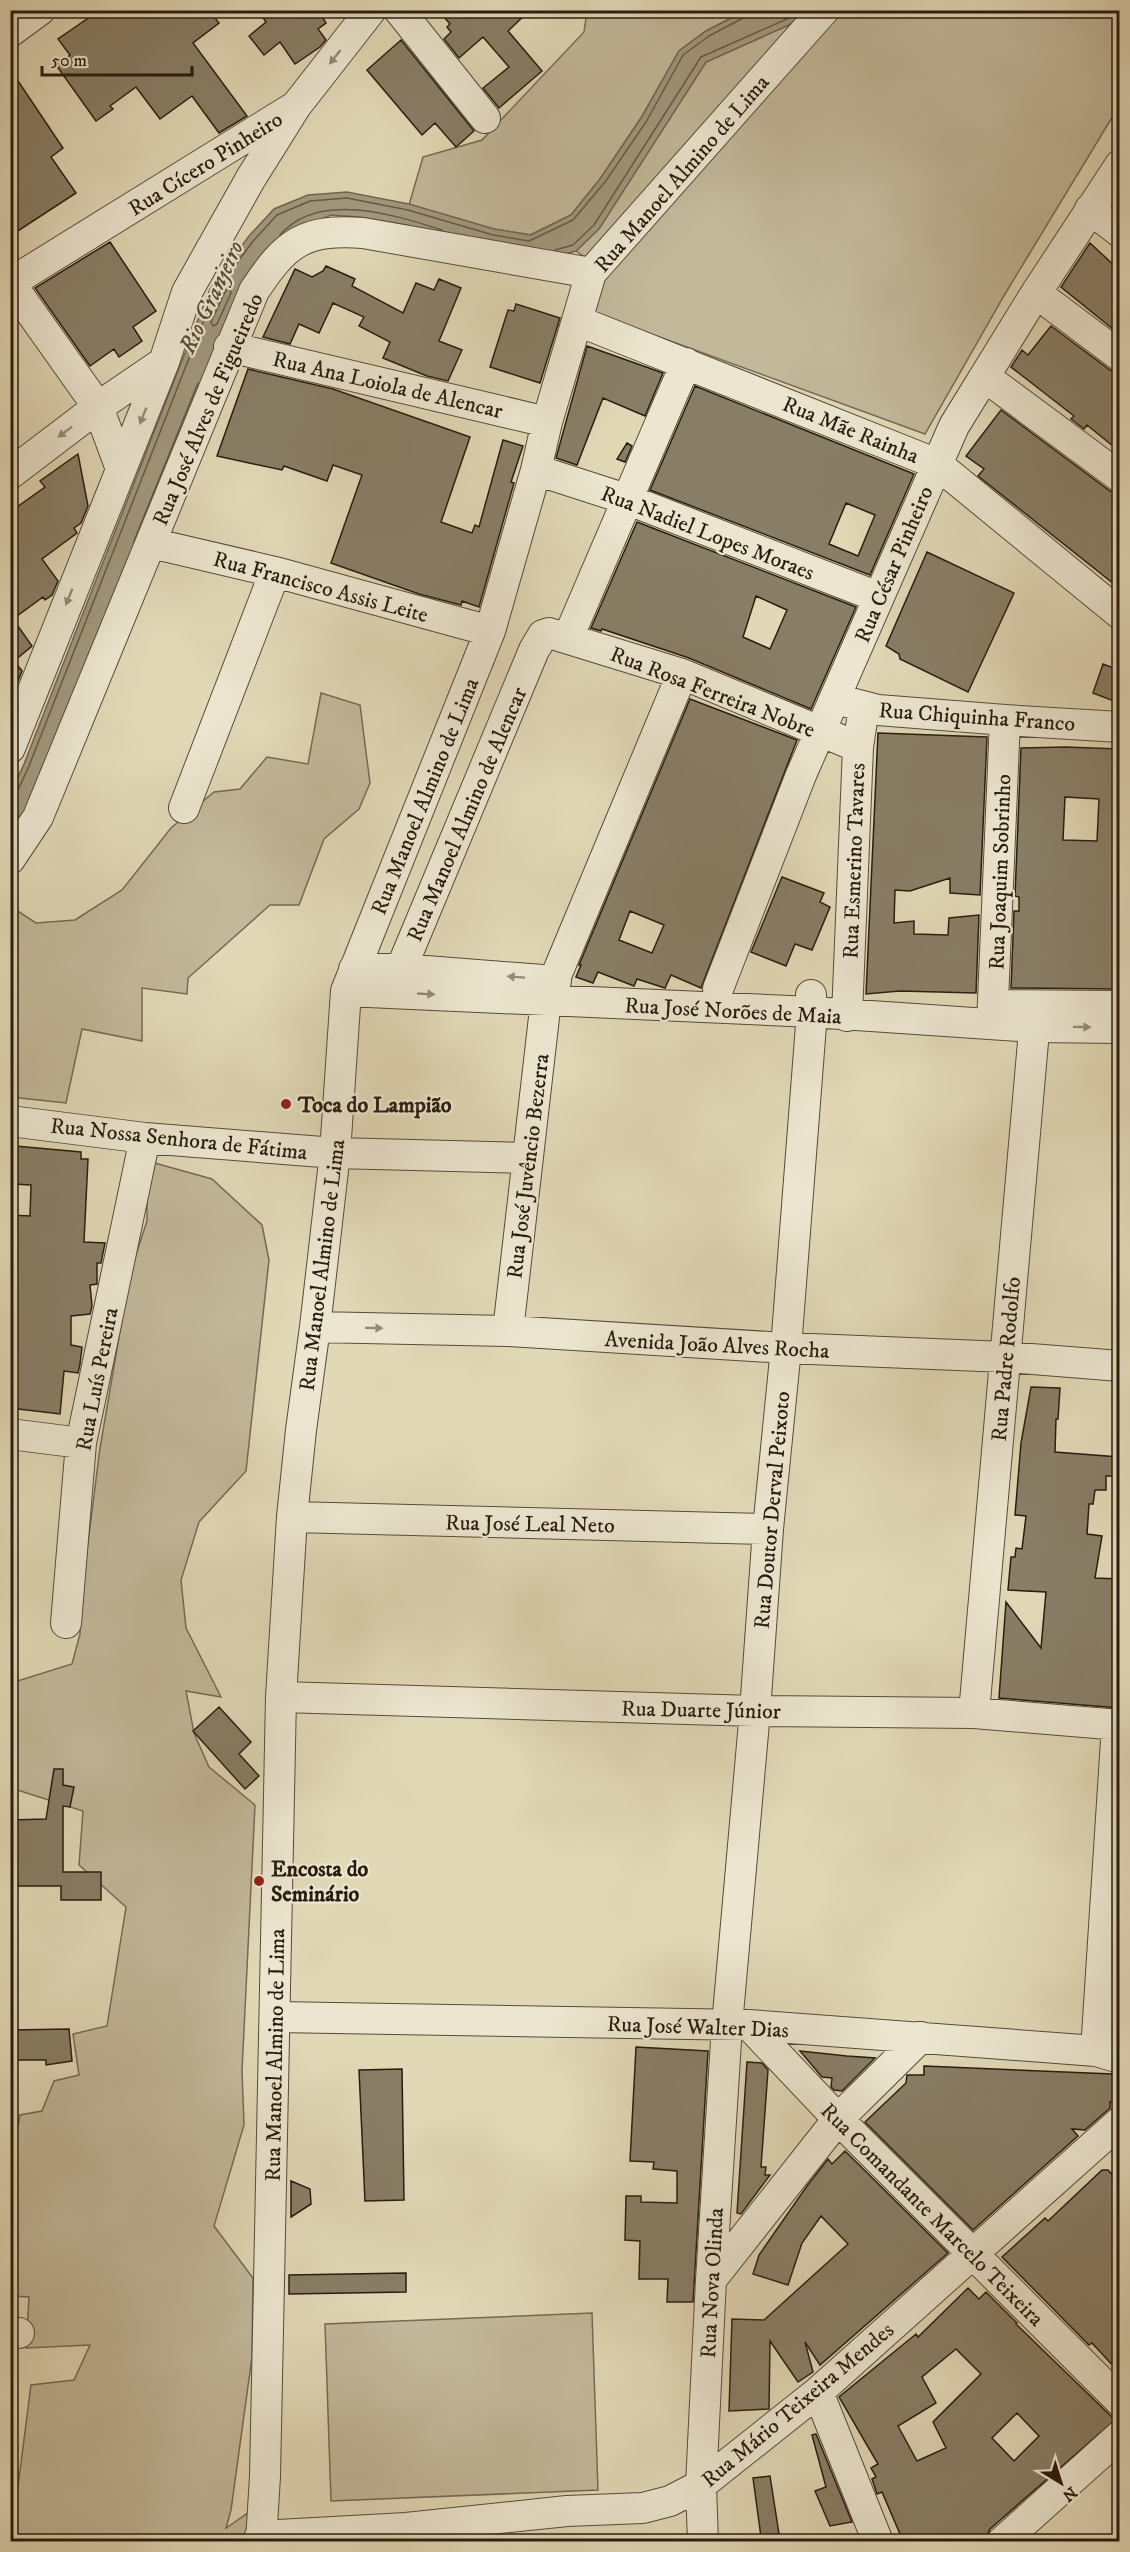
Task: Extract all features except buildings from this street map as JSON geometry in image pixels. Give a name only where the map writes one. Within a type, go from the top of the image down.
[{"type":"street","points":[[10,32],[40,10]]},
{"type":"street","name":"Rua Cícero Pinheiro","points":[[10,283],[296,106],[371,10]]},
{"type":"street","points":[[399,10],[485,118]]},
{"type":"street","name":"Rua Manoel Almino de Lima","points":[[260,2539],[265,2476],[281,1697],[292,1517],[335,1153],[350,980],[490,631],[536,470],[547,422],[591,273],[824,10]]},
{"type":"street","points":[[10,748],[165,362],[187,292],[251,178],[296,106]]},
{"type":"street","name":"Rua César Pinheiro","points":[[718,989],[820,730],[954,426],[1119,165]]},
{"type":"street","points":[[1090,209],[1119,232]]},
{"type":"street","name":"Rua José Alves de Figueiredo","points":[[10,859],[38,817],[229,347],[254,291],[268,270],[291,245],[312,235],[334,231],[363,233],[591,273]]},
{"type":"street","points":[[10,283],[98,407],[121,469]]},
{"type":"street","points":[[1036,293],[1119,356]]},
{"type":"street","name":"Rua Mãe Rainha","points":[[578,321],[937,464],[1119,614]]},
{"type":"street","name":"Rua Ana Loiola de Alencar","points":[[229,347],[547,422]]},
{"type":"street","points":[[10,474],[98,407],[165,362]]},
{"type":"street","name":"Rua Manoel Almino de Alencar","points":[[394,980],[534,650],[556,637],[629,500],[686,363]]},
{"type":"street","points":[[986,377],[1119,477]]},
{"type":"street","name":"Rua Nadiel Lopes Moraes","points":[[536,470],[629,500],[878,597]]},
{"type":"street","name":"Rua Francisco Assis Leite","points":[[151,543],[275,572],[490,631]]},
{"type":"street","points":[[184,808],[275,572]]},
{"type":"street","name":"Rua Rosa Ferreira Nobre","points":[[556,637],[682,674],[858,747]]},
{"type":"street","points":[[550,990],[682,674]]},
{"type":"street","name":"Rua Chiquinha Franco","points":[[835,699],[864,707],[1005,720],[1119,727]]},
{"type":"street","name":"Rua Esmerino Tavares","points":[[847,1006],[858,747],[864,707]]},
{"type":"street","name":"Rua Joaquim Sobrinho","points":[[993,1014],[1005,720]]},
{"type":"street","name":"Rua José Norões de Maia","points":[[350,980],[394,980],[1035,1016],[1119,1028]]},
{"type":"street","name":"Rua José Norões de Maia","points":[[550,990],[718,989],[812,1004]]},
{"type":"street","name":"Rua José Juvêncio Bezerra","points":[[509,1323],[550,990]]},
{"type":"street","name":"Rua Doutor Derval Peixoto","points":[[738,2025],[755,1711],[768,1529],[786,1340],[812,1004]]},
{"type":"street","name":"Rua José Norões de Maia","points":[[1035,1016],[1119,1006]]},
{"type":"street","name":"Rua Padre Rodolfo","points":[[974,1713],[1035,1016]]},
{"type":"street","name":"Rua Nossa Senhora de Fátima","points":[[10,1121],[145,1138],[335,1153],[528,1158]]},
{"type":"street","name":"Rua Luís Pereira","points":[[66,1623],[81,1443],[145,1138]]},
{"type":"street","name":"Avenida João Alves Rocha","points":[[316,1316],[509,1323],[786,1340],[1118,1356]]},
{"type":"street","points":[[10,1434],[81,1443]]},
{"type":"street","name":"Rua José Leal Neto","points":[[292,1517],[768,1529]]},
{"type":"street","name":"Rua Duarte Júnior","points":[[281,1697],[755,1711],[974,1713],[1118,1725]]},
{"type":"street","points":[[1108,2054],[1118,1725]]},
{"type":"street","name":"Rua José Walter Dias","points":[[276,2017],[738,2025],[921,2037],[1108,2054]]},
{"type":"street","name":"Rua Comandante Marcelo Teixeira","points":[[738,2025],[838,2119],[1119,2401]]},
{"type":"street","name":"Rua Nova Olinda","points":[[703,2541],[701,2485],[711,2280],[738,2025]]},
{"type":"street","points":[[711,2280],[838,2119],[921,2037]]},
{"type":"street","name":"Rua Mário Teixeira Mendes","points":[[260,2539],[406,2535],[567,2511],[658,2506],[701,2485],[818,2392],[971,2253],[1116,2134]]},
{"type":"street","points":[[818,2392],[878,2541]]},
{"type":"street","points":[[1002,2541],[1119,2436]]},
{"type":"shaded area","points":[[587,11],[745,11],[706,31],[679,51],[641,118],[600,179],[571,215],[530,235],[494,229],[409,205],[423,157],[482,140],[584,32]]},
{"type":"shaded area","points":[[809,11],[1119,11],[1119,106],[1005,294],[925,434],[591,312],[607,273],[576,251],[599,228],[706,62],[800,20]]},
{"type":"shaded area","points":[[321,693],[360,705],[370,783],[359,809],[324,839],[299,905],[270,905],[188,978],[187,994],[142,988],[142,1041],[82,1029],[66,1103],[11,1097],[10,906],[36,923],[75,920],[122,890],[171,828],[214,792],[240,789],[267,757],[308,764]]},
{"type":"shaded area","points":[[151,1162],[212,1179],[262,1225],[269,1260],[246,1471],[199,1522],[181,1580],[186,1628],[221,1697],[186,1691],[194,1733],[209,1767],[255,1805],[242,2071],[244,2125],[214,2226],[253,2278],[252,2357],[231,2510],[226,2528],[248,2513],[249,2541],[11,2541],[31,2385],[74,2380],[90,2345],[26,2348],[29,2297],[11,2296],[11,2166],[20,2115],[42,2111],[54,2081],[79,2075],[73,2034],[107,2026],[126,1907],[79,1865],[83,1811],[11,1788],[11,1683],[72,1664],[80,1634],[82,1590],[100,1448],[130,1273],[147,1221],[147,1183]]},
{"type":"shaded area","points":[[592,2313],[598,2490],[331,2501],[325,2324]]},
{"type":"water","name":"Rio Granjeiro","points":[[745,11],[809,11],[800,20],[706,62],[599,229],[576,251],[546,259],[474,247],[407,225],[331,215],[291,232],[11,845],[11,792],[210,289],[249,236],[274,209],[308,195],[347,192],[409,204],[494,229],[531,235],[571,215],[600,179],[641,118],[679,51],[706,31]]},
{"type":"place","name":"Toca do Lampião","points":[[286,1104]]},
{"type":"place","name":"Encosta do Seminário","points":[[259,1881]]}]
